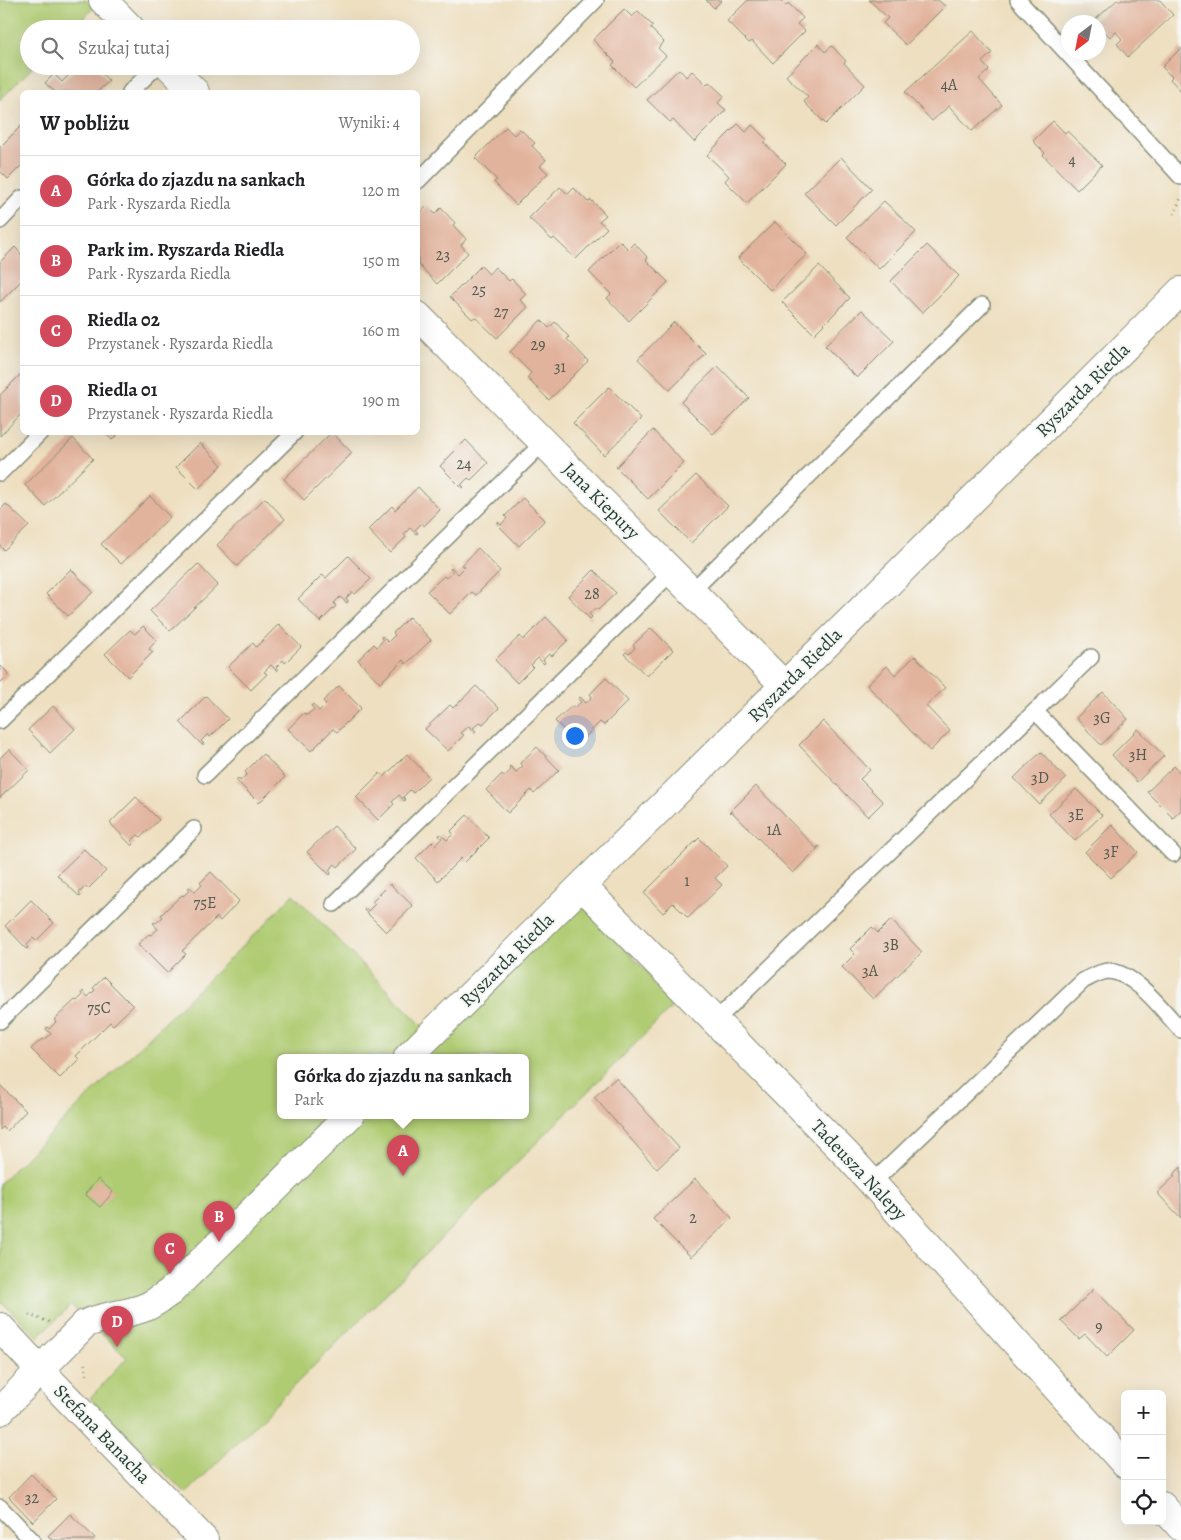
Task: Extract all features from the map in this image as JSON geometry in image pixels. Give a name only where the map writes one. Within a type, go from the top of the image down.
[{"type":"street","points":[[103,0],[122,20]]},
{"type":"street","points":[[173,75],[192,90]]},
{"type":"street","name":"Ryszarda Riedla","points":[[411,1054],[1181,291]]},
{"type":"street","name":"Jana Kiepury","points":[[420,318],[784,686]]},
{"type":"street","name":"Tadeusza Nalepy","points":[[582,886],[816,1123],[1121,1460]]},
{"type":"street","points":[[0,1412],[85,1324],[99,1317],[120,1314],[148,1306],[170,1292],[346,1119]]},
{"type":"street","name":"Stefana Banacha","points":[[0,1327],[204,1540]]},
{"type":"street","points":[[1166,1510],[1181,1527]]},
{"type":"lane","points":[[420,179],[596,0]]},
{"type":"lane","points":[[1018,0],[1181,177]]},
{"type":"lane","points":[[133,90],[152,75]]},
{"type":"lane","points":[[0,221],[20,200]]},
{"type":"lane","points":[[691,592],[982,305]]},
{"type":"lane","points":[[0,473],[38,435]]},
{"type":"lane","points":[[0,721],[292,435]]},
{"type":"lane","points":[[205,775],[543,443]]},
{"type":"lane","points":[[334,904],[672,572]]},
{"type":"lane","points":[[715,1021],[1091,657]]},
{"type":"lane","points":[[1035,711],[1173,854]]},
{"type":"lane","points":[[0,1021],[194,829]]},
{"type":"lane","points":[[872,1183],[1083,981],[1096,974],[1109,971],[1124,976],[1139,985],[1181,1030]]},
{"type":"lane","points":[[0,1507],[32,1540]]},
{"type":"path","points":[[1174,214],[1181,197]]},
{"type":"green space","points":[[0,0],[86,0],[94,8],[81,20],[20,20],[20,75],[25,75],[0,100]]},
{"type":"green space","points":[[293,894],[438,1042],[580,904],[677,1002],[186,1494],[90,1398],[127,1358],[71,1305],[38,1337],[0,1300],[0,1183],[266,923]]},
{"type":"building","points":[[706,0],[722,0],[714,8]]},
{"type":"building","points":[[748,0],[780,0],[786,6],[788,3],[803,18],[797,24],[805,31],[773,63],[752,41],[749,43],[727,21]]},
{"type":"building","points":[[869,0],[938,0],[945,6],[906,45],[883,23],[888,18]]},
{"type":"building","points":[[1117,0],[1160,0],[1173,15],[1128,57],[1117,44],[1122,39],[1116,32],[1110,37],[1106,32],[1106,15],[1100,15]]},
{"type":"building","points":[[624,9],[632,17],[638,11],[653,26],[650,28],[664,42],[658,48],[666,56],[634,87],[612,65],[615,62],[593,40]]},
{"type":"building","points":[[973,31],[992,53],[982,62],[989,70],[979,79],[1002,105],[972,131],[949,106],[932,121],[905,92]]},
{"type":"building","points":[[818,44],[825,52],[832,46],[846,61],[844,63],[865,85],[826,124],[804,102],[808,97],[786,76]]},
{"type":"building","points":[[1181,48],[1181,91],[1170,79],[1172,77],[1162,67]]},
{"type":"building","points":[[679,69],[686,77],[692,71],[707,85],[709,82],[724,96],[718,103],[726,110],[694,142],[673,120],[670,122],[647,100]]},
{"type":"building","points":[[53,75],[62,82],[69,75],[103,75],[109,81],[99,90],[53,90],[45,83]]},
{"type":"building","points":[[1053,121],[1065,133],[1067,131],[1102,165],[1077,190],[1043,155],[1045,153],[1033,141]]},
{"type":"building","points":[[738,124],[746,132],[752,125],[767,140],[764,143],[786,164],[747,203],[725,181],[729,176],[707,155]]},
{"type":"building","points":[[20,127],[20,167],[8,179],[0,171],[0,147]]},
{"type":"building","points":[[506,127],[514,135],[520,129],[535,143],[532,146],[546,160],[540,166],[548,173],[516,205],[494,182],[497,180],[475,158]]},
{"type":"building","points":[[841,157],[872,189],[836,225],[804,193]]},
{"type":"building","points":[[560,187],[568,194],[574,188],[588,202],[591,200],[606,215],[599,221],[607,228],[576,259],[529,218]]},
{"type":"building","points":[[884,201],[916,232],[879,269],[847,237]]},
{"type":"building","points":[[427,206],[435,214],[441,208],[466,239],[461,245],[468,253],[437,284],[420,266],[420,213]]},
{"type":"building","points":[[775,222],[807,254],[770,290],[738,258]]},
{"type":"building","points":[[620,241],[628,249],[634,243],[648,258],[646,260],[668,282],[629,321],[607,298],[611,294],[589,272]]},
{"type":"building","points":[[927,245],[959,276],[922,313],[891,281]]},
{"type":"building","points":[[15,247],[20,253],[20,282],[0,302],[0,262]]},
{"type":"building","points":[[481,266],[489,274],[495,267],[509,281],[512,279],[526,294],[520,300],[528,307],[497,338],[475,317],[472,319],[450,297]]},
{"type":"building","points":[[819,266],[850,298],[814,334],[782,302]]},
{"type":"building","points":[[862,310],[894,341],[857,378],[825,346]]},
{"type":"building","points":[[541,320],[549,328],[555,322],[569,337],[567,339],[588,361],[549,400],[527,378],[531,373],[510,352]]},
{"type":"building","points":[[674,322],[706,354],[670,390],[638,359]]},
{"type":"building","points":[[718,366],[749,398],[713,434],[681,402]]},
{"type":"building","points":[[20,375],[20,415],[0,436],[0,395]]},
{"type":"building","points":[[609,387],[641,419],[604,455],[573,423]]},
{"type":"building","points":[[653,430],[684,463],[648,499],[616,467]]},
{"type":"building","points":[[107,435],[117,435],[112,440]]},
{"type":"building","points":[[329,435],[335,435],[352,453],[304,500],[284,479]]},
{"type":"building","points":[[73,438],[93,459],[45,506],[25,485]]},
{"type":"building","points":[[466,440],[488,463],[471,480],[468,478],[461,485],[464,487],[462,488],[440,466]]},
{"type":"building","points":[[200,443],[222,465],[198,489],[176,467]]},
{"type":"building","points":[[696,475],[728,506],[691,543],[659,511]]},
{"type":"building","points":[[418,487],[440,510],[424,526],[422,523],[415,530],[418,533],[416,534],[410,528],[404,534],[406,537],[390,553],[368,530],[392,506],[395,510]]},
{"type":"building","points":[[150,496],[170,517],[121,564],[101,544]]},
{"type":"building","points":[[265,498],[285,519],[237,566],[217,545]]},
{"type":"building","points":[[523,498],[545,520],[519,546],[497,524],[498,522],[501,525],[507,518],[505,516]]},
{"type":"building","points":[[6,504],[29,526],[4,550],[0,546],[0,510]]},
{"type":"building","points":[[478,548],[500,571],[476,595],[472,592],[450,614],[427,591],[444,576],[446,578],[453,572],[450,569],[452,568],[458,574],[465,567],[462,565]]},
{"type":"building","points":[[348,556],[371,579],[355,594],[352,592],[346,598],[347,603],[340,597],[334,603],[336,606],[320,622],[298,599],[322,575],[326,578]]},
{"type":"building","points":[[198,564],[218,585],[170,631],[150,611]]},
{"type":"building","points":[[71,569],[93,592],[68,616],[46,594]]},
{"type":"building","points":[[594,570],[616,593],[598,610],[596,608],[589,614],[592,617],[590,619],[568,596]]},
{"type":"building","points":[[409,617],[431,640],[406,664],[403,660],[380,683],[358,660],[374,644],[377,647],[383,640],[382,636],[388,642],[395,635],[393,633]]},
{"type":"building","points":[[546,617],[568,640],[552,656],[549,654],[543,660],[544,664],[538,658],[531,665],[533,667],[517,683],[495,660],[520,636],[523,640]]},
{"type":"building","points":[[279,624],[301,647],[285,663],[283,660],[276,667],[277,671],[271,665],[264,672],[267,674],[251,690],[228,667],[253,643],[256,647]]},
{"type":"building","points":[[143,626],[157,640],[149,649],[153,652],[128,677],[105,654],[130,630],[135,634]]},
{"type":"building","points":[[651,628],[673,650],[647,676],[624,654],[626,652],[629,654],[635,648],[633,645]]},
{"type":"building","points":[[915,656],[945,688],[926,706],[950,731],[930,751],[867,685],[887,666],[895,675]]},
{"type":"building","points":[[0,665],[9,674],[0,683]]},
{"type":"building","points":[[606,678],[628,701],[604,725],[600,722],[578,744],[555,721],[572,706],[574,708],[581,702],[578,699],[580,697],[586,703],[592,697],[590,694]]},
{"type":"building","points":[[339,686],[361,708],[337,732],[333,729],[311,751],[288,729],[304,713],[307,715],[314,709],[311,706],[313,704],[319,711],[326,704],[323,701]]},
{"type":"building","points":[[476,686],[499,708],[483,724],[480,722],[473,728],[476,731],[474,732],[469,726],[461,733],[464,735],[448,751],[425,729],[450,705],[453,708]]},
{"type":"building","points":[[1103,692],[1128,719],[1101,745],[1076,718]]},
{"type":"building","points":[[206,696],[228,719],[210,737],[208,734],[201,741],[204,744],[202,745],[180,722]]},
{"type":"building","points":[[53,706],[75,729],[50,753],[28,730]]},
{"type":"building","points":[[823,721],[870,770],[860,779],[883,802],[868,817],[799,745]]},
{"type":"building","points":[[1138,729],[1164,756],[1137,782],[1112,755]]},
{"type":"building","points":[[537,747],[559,770],[534,794],[531,790],[508,813],[486,790],[502,774],[504,777],[511,770],[510,766],[516,772],[523,766],[520,763]]},
{"type":"building","points":[[9,749],[29,770],[0,798],[0,758]]},
{"type":"building","points":[[1041,752],[1066,779],[1039,804],[1014,778]]},
{"type":"building","points":[[263,754],[285,777],[259,803],[236,780],[238,778],[240,781],[247,774],[245,772]]},
{"type":"building","points":[[407,754],[429,777],[413,793],[410,790],[403,797],[406,800],[404,801],[399,795],[392,802],[394,804],[378,820],[356,797],[380,773],[384,777]]},
{"type":"building","points":[[1174,766],[1181,774],[1181,810],[1173,818],[1147,792]]},
{"type":"building","points":[[756,786],[816,848],[820,846],[793,873],[732,812],[729,813]]},
{"type":"building","points":[[1076,789],[1102,815],[1075,841],[1049,814]]},
{"type":"building","points":[[136,797],[159,820],[141,837],[138,835],[131,841],[134,844],[132,846],[110,823]]},
{"type":"building","points":[[467,815],[489,838],[465,862],[461,858],[438,881],[416,858],[432,842],[435,845],[442,838],[439,836],[440,834],[447,840],[453,834],[451,831]]},
{"type":"building","points":[[1112,825],[1138,852],[1111,878],[1085,852]]},
{"type":"building","points":[[334,826],[356,849],[338,867],[335,864],[329,870],[330,875],[307,852]]},
{"type":"building","points":[[699,838],[727,866],[715,878],[722,885],[688,918],[673,903],[663,913],[644,893]]},
{"type":"building","points":[[84,849],[106,871],[88,889],[86,886],[79,893],[80,897],[57,875]]},
{"type":"building","points":[[211,872],[239,901],[220,921],[217,917],[182,951],[186,954],[167,973],[138,944],[158,929],[153,923],[156,923],[163,917],[161,915],[190,890],[188,888],[190,887],[195,892],[202,885],[200,883]]},
{"type":"building","points":[[390,884],[413,906],[386,932],[364,910],[366,908],[368,911],[375,904],[372,902]]},
{"type":"building","points":[[31,900],[54,923],[36,941],[33,938],[26,945],[29,947],[27,949],[5,926]]},
{"type":"building","points":[[891,920],[922,952],[873,999],[842,967],[855,954],[850,949],[872,927],[878,933]]},
{"type":"building","points":[[104,977],[133,1006],[113,1025],[110,1022],[76,1056],[79,1059],[60,1078],[31,1049],[51,1034],[46,1029],[47,1027],[49,1029],[56,1022],[54,1020],[83,995],[83,991],[88,997],[95,990],[93,988]]},
{"type":"building","points":[[616,1078],[679,1148],[657,1169],[594,1097]]},
{"type":"building","points":[[0,1085],[26,1111],[7,1131],[3,1127],[0,1130]]},
{"type":"building","points":[[1181,1167],[1181,1218],[1157,1193],[1175,1176],[1173,1175]]},
{"type":"building","points":[[98,1179],[113,1192],[100,1207],[85,1194]]},
{"type":"building","points":[[695,1179],[732,1218],[691,1257],[653,1219]]},
{"type":"building","points":[[1094,1289],[1134,1330],[1107,1357],[1085,1334],[1079,1339],[1061,1321]]},
{"type":"building","points":[[31,1474],[56,1499],[33,1522],[9,1497]]},
{"type":"building","points":[[70,1514],[95,1538],[93,1540],[52,1540],[48,1536]]},
{"type":"place","name":"Górka do zjazdu na sankach","points":[[403,1176]]},
{"type":"place","name":"Park im. Ryszarda Riedla","points":[[219,1242]]},
{"type":"place","name":"Riedla 02","points":[[170,1274]]},
{"type":"place","name":"Riedla 01","points":[[117,1347]]}]
